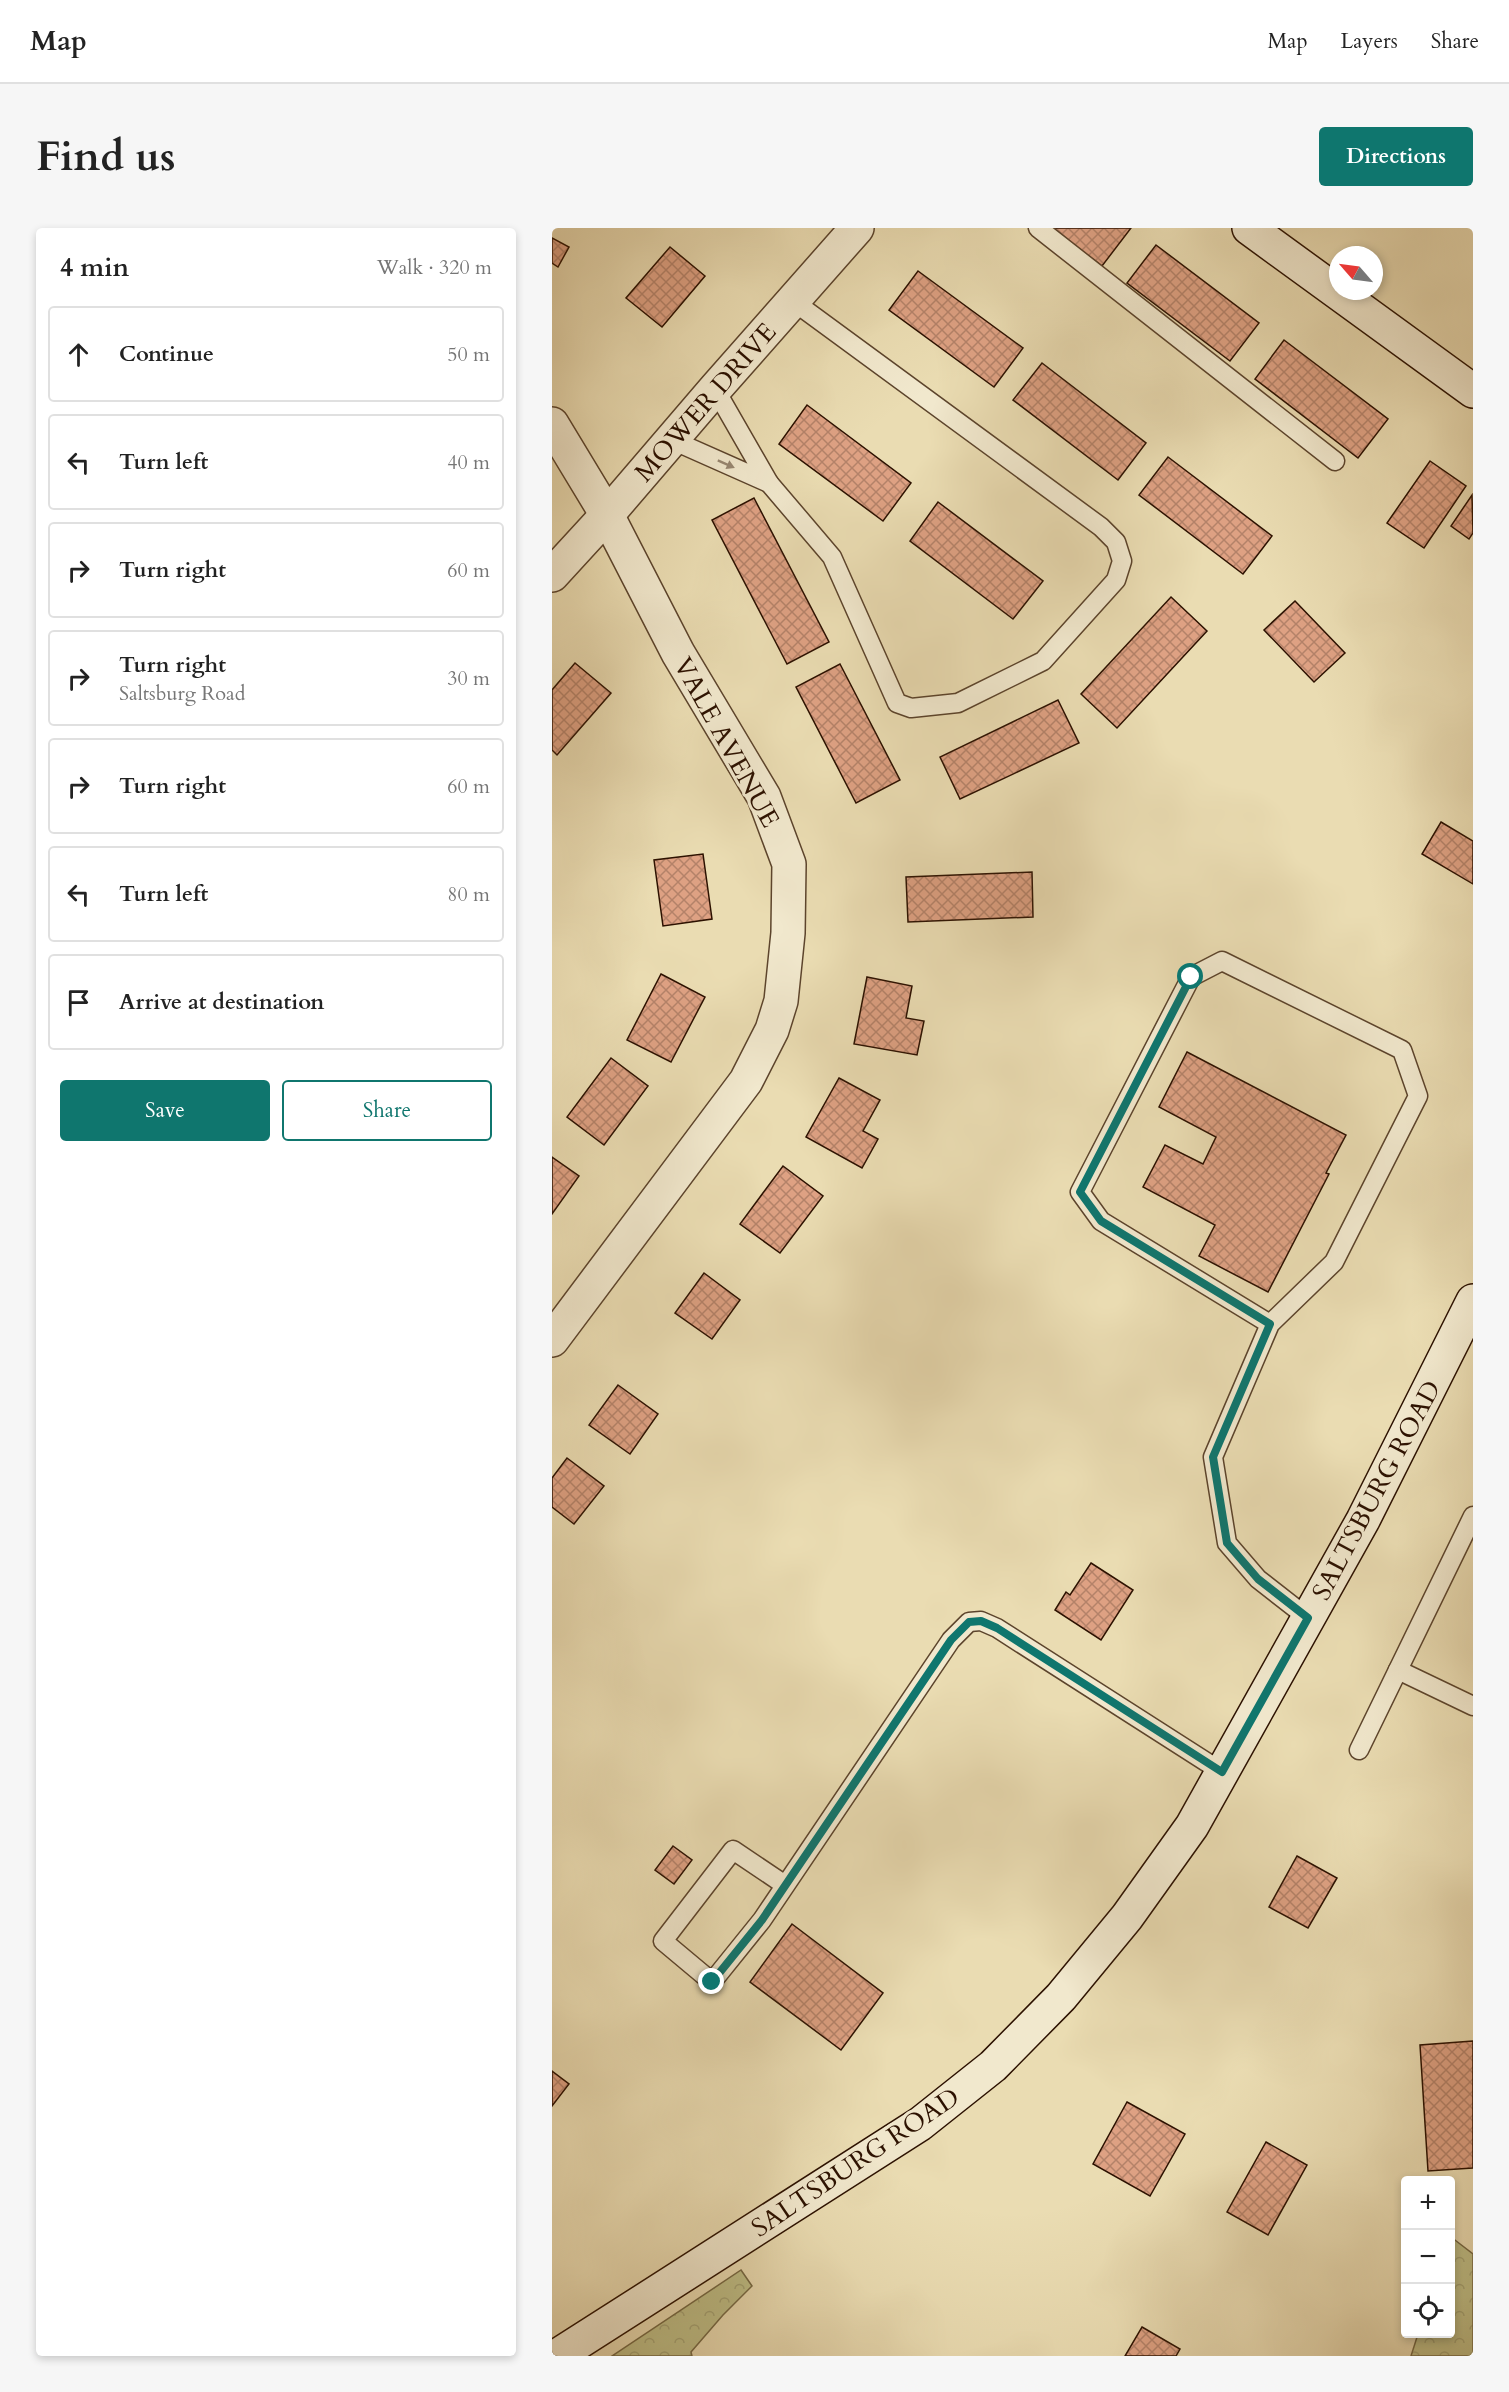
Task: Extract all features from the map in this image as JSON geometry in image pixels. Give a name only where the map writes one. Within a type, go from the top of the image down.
[{"type":"street","name":"MOWER DRIVE","points":[[552,575],[857,228]]},
{"type":"street","points":[[1249,228],[1473,391]]},
{"type":"street","name":"VALE AVENUE","points":[[552,424],[607,515],[678,653],[764,797],[789,864],[788,933],[781,1001],[772,1030],[746,1081],[552,1340]]},
{"type":"street","name":"SALTSBURG ROAD","points":[[556,2356],[920,2124],[993,2066],[1061,1997],[1127,1917],[1192,1826],[1465,1339],[1473,1301]]},
{"type":"lane","points":[[1038,228],[1335,461]]},
{"type":"lane","points":[[715,389],[768,483],[832,557],[897,704],[911,708],[958,703],[1043,661],[1116,580],[1122,561],[1116,542],[1101,527],[793,301]]},
{"type":"lane","points":[[672,440],[768,483]]},
{"type":"lane","points":[[1270,1324],[1101,1221],[1080,1192],[1191,977],[1222,961],[1402,1050],[1418,1096],[1334,1262],[1270,1324],[1213,1457],[1227,1543],[1258,1579],[1308,1618]]},
{"type":"lane","points":[[1359,1750],[1473,1516]]},
{"type":"lane","points":[[785,1886],[733,1850],[663,1941],[712,1982],[762,1920],[785,1886],[951,1640],[969,1622],[981,1621],[997,1628],[1222,1772]]},
{"type":"lane","points":[[1398,1670],[1473,1706]]},
{"type":"green space","points":[[1455,2240],[1473,2254],[1473,2356],[1411,2356],[1417,2338],[1455,2338]]},
{"type":"green space","points":[[741,2270],[752,2286],[691,2352],[692,2356],[612,2356]]},
{"type":"building","points":[[1051,228],[1131,228],[1102,266]]},
{"type":"building","points":[[552,238],[569,247],[558,267],[552,263]]},
{"type":"building","points":[[1156,245],[1259,323],[1230,361],[1127,283]]},
{"type":"building","points":[[670,247],[705,276],[662,327],[626,298]]},
{"type":"building","points":[[918,271],[1023,348],[994,387],[889,310]]},
{"type":"building","points":[[1284,340],[1388,419],[1358,458],[1255,379]]},
{"type":"building","points":[[1042,363],[1146,443],[1118,480],[1013,400]]},
{"type":"building","points":[[807,405],[911,483],[883,521],[779,444]]},
{"type":"building","points":[[1168,457],[1272,536],[1243,574],[1139,495]]},
{"type":"building","points":[[1430,461],[1466,486],[1424,548],[1387,523]]},
{"type":"building","points":[[1472,495],[1473,533],[1469,539],[1451,526]]},
{"type":"building","points":[[754,498],[829,642],[787,664],[712,520]]},
{"type":"building","points":[[938,502],[1043,581],[1013,619],[910,541]]},
{"type":"building","points":[[1171,597],[1207,631],[1117,728],[1081,694]]},
{"type":"building","points":[[1295,601],[1345,653],[1314,682],[1264,630]]},
{"type":"building","points":[[575,663],[611,693],[557,755],[552,750],[552,690]]},
{"type":"building","points":[[840,664],[900,780],[856,803],[796,687]]},
{"type":"building","points":[[1058,700],[1079,743],[960,799],[940,757]]},
{"type":"building","points":[[1441,822],[1473,841],[1473,884],[1422,854]]},
{"type":"building","points":[[703,854],[712,919],[663,926],[654,860]]},
{"type":"building","points":[[1032,872],[1033,917],[908,922],[906,877]]},
{"type":"building","points":[[661,974],[705,997],[671,1062],[627,1040]]},
{"type":"building","points":[[867,977],[912,986],[906,1018],[924,1021],[917,1055],[854,1044]]},
{"type":"building","points":[[1187,1052],[1346,1135],[1326,1173],[1329,1174],[1268,1292],[1199,1256],[1215,1225],[1143,1187],[1165,1145],[1203,1164],[1216,1137],[1159,1107]]},
{"type":"building","points":[[611,1058],[648,1086],[604,1145],[567,1117]]},
{"type":"building","points":[[839,1078],[880,1100],[863,1131],[878,1139],[862,1168],[806,1137]]},
{"type":"building","points":[[552,1157],[579,1176],[552,1214]]},
{"type":"building","points":[[783,1166],[823,1196],[780,1253],[740,1224]]},
{"type":"building","points":[[704,1273],[740,1300],[712,1339],[675,1313]]},
{"type":"building","points":[[618,1385],[658,1414],[630,1454],[589,1425]]},
{"type":"building","points":[[567,1458],[604,1486],[574,1524],[552,1507],[552,1478]]},
{"type":"building","points":[[1091,1563],[1133,1590],[1101,1640],[1055,1610],[1066,1592],[1070,1595]]},
{"type":"building","points":[[673,1846],[692,1860],[674,1884],[655,1870]]},
{"type":"building","points":[[1297,1856],[1337,1878],[1308,1928],[1269,1907]]},
{"type":"building","points":[[792,1924],[883,1993],[841,2050],[750,1982]]},
{"type":"building","points":[[1473,2041],[1473,2168],[1428,2171],[1420,2045]]},
{"type":"building","points":[[552,2071],[569,2084],[552,2106]]},
{"type":"building","points":[[1127,2102],[1185,2134],[1150,2196],[1093,2164]]},
{"type":"building","points":[[1266,2142],[1307,2165],[1268,2235],[1227,2212]]},
{"type":"building","points":[[1142,2327],[1180,2349],[1176,2356],[1125,2356]]},
{"type":"route","points":[[712,1982],[762,1920],[951,1640],[969,1622],[981,1621],[997,1628],[1222,1772],[1308,1618],[1258,1579],[1227,1543],[1213,1457],[1270,1324],[1101,1221],[1080,1192],[1191,977]]}]
